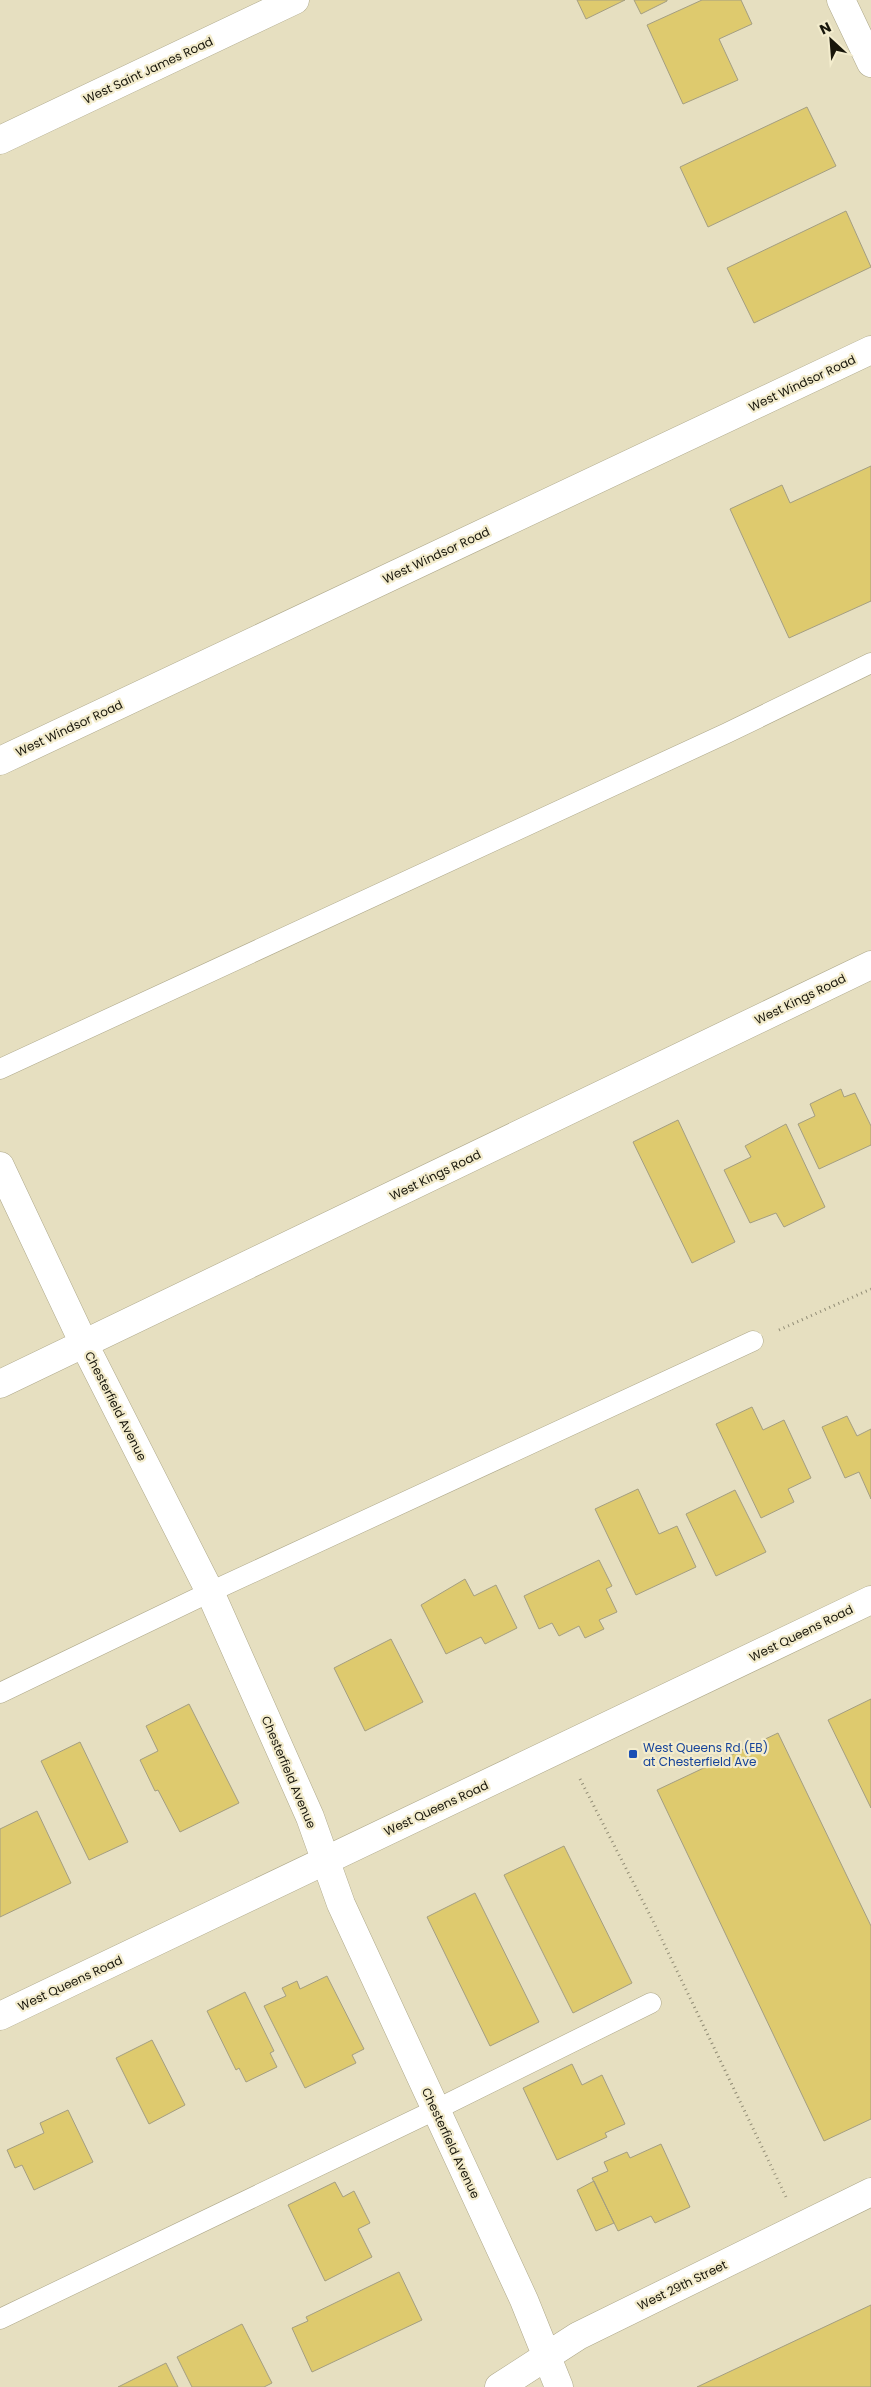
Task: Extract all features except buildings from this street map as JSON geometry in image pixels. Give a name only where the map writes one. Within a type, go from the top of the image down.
[{"type":"street","name":"West Saint James Road","points":[[0,140],[295,0]]},
{"type":"street","points":[[841,0],[870,60]]},
{"type":"street","name":"West Windsor Road","points":[[0,760],[871,350]]},
{"type":"street","name":"West Kings Road","points":[[0,1384],[871,965]]},
{"type":"street","name":"Chesterfield Avenue","points":[[0,1166],[84,1344],[210,1592],[310,1817],[341,1904],[524,2300],[559,2387]]},
{"type":"street","name":"West Queens Road","points":[[0,2016],[871,1600]]},
{"type":"street","name":"West 29th Street","points":[[499,2387],[578,2336],[871,2192]]},
{"type":"lane","points":[[0,1069],[728,733],[871,663]]},
{"type":"lane","points":[[0,1693],[210,1592],[753,1341]]},
{"type":"lane","points":[[0,2319],[435,2110],[651,2003]]},
{"type":"path","points":[[753,1341],[871,1289]]},
{"type":"path","points":[[580,1779],[653,1922],[800,2227]]},
{"type":"place","name":"West Queens Rd (EB) at Chesterfield Ave","points":[[633,1754]]}]
